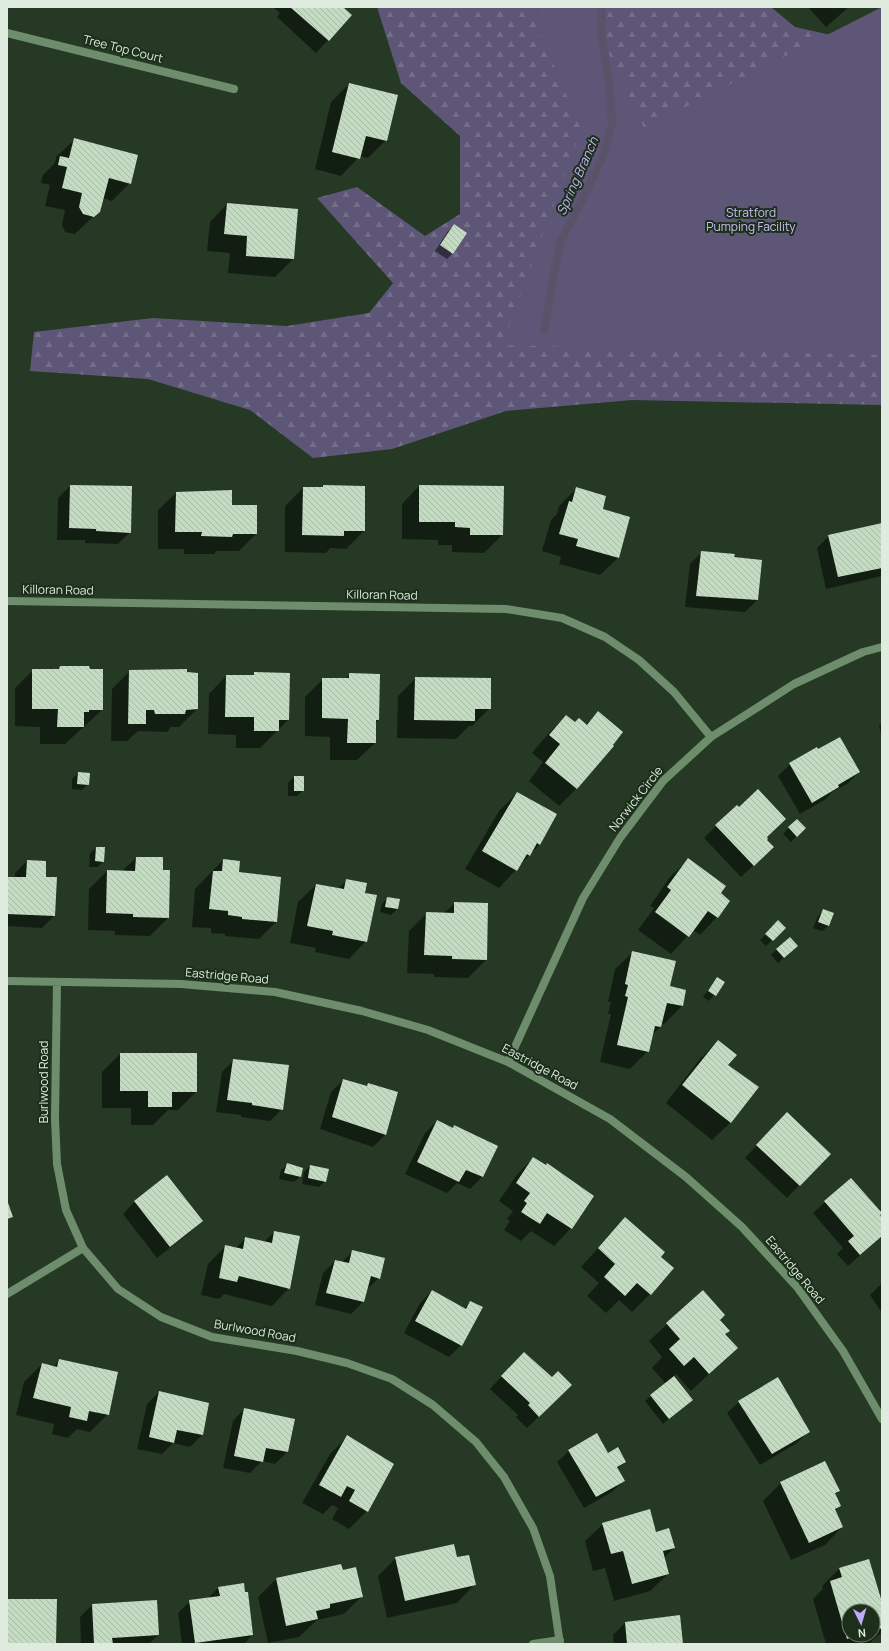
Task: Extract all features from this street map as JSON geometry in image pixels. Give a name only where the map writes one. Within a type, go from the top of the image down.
[{"type":"street","name":"Tree Top Court","points":[[7,33],[234,89]]},
{"type":"street","name":"Killoran Road","points":[[7,601],[506,609],[562,618],[605,637],[639,660],[674,692],[711,736]]},
{"type":"street","name":"Norwick Circle","points":[[508,1062],[583,898],[620,838],[663,781],[711,736],[794,684],[864,652],[882,647]]},
{"type":"street","name":"Eastridge Road","points":[[7,981],[181,984],[275,992],[362,1010],[428,1030],[508,1062],[610,1118],[686,1177],[742,1227],[797,1287],[843,1351],[882,1419]]},
{"type":"street","name":"Burlwood Road","points":[[57,982],[55,1119],[57,1164],[66,1210],[83,1248],[118,1289],[161,1317],[212,1337],[297,1351],[347,1363],[392,1379],[433,1405],[476,1442],[504,1477],[533,1528],[550,1576],[560,1642]]},
{"type":"street","points":[[7,1294],[83,1248]]},
{"type":"street","points":[[533,1644],[560,1642]]},
{"type":"green space","points":[[377,7],[771,7],[795,27],[835,36],[882,343],[882,405],[632,400],[506,411],[392,449],[313,458],[250,410],[148,379],[30,371],[34,332],[153,318],[287,326],[369,313],[393,283],[317,198],[357,187],[425,236],[460,214],[460,136],[401,83]]},
{"type":"green space","name":"Stratford Pumping Facility","points":[[546,7],[611,7],[599,33],[644,128],[882,7],[882,355],[502,345],[581,130],[537,25]]},
{"type":"building","points":[[290,7],[343,7],[352,15],[329,41]]},
{"type":"building","points":[[349,83],[398,95],[387,141],[366,136],[360,159],[332,152]]},
{"type":"building","points":[[74,138],[138,155],[131,184],[109,178],[100,212],[94,217],[83,214],[79,207],[82,193],[62,188],[67,167],[58,165],[60,156],[69,158]]},
{"type":"building","points":[[227,203],[298,209],[294,259],[246,256],[247,236],[224,234]]},
{"type":"building","points":[[454,224],[467,233],[453,254],[440,245]]},
{"type":"building","points":[[70,485],[132,486],[131,533],[69,528]]},
{"type":"building","points":[[323,485],[365,486],[365,531],[344,531],[344,536],[302,535],[303,487],[323,487]]},
{"type":"building","points":[[419,485],[504,486],[503,535],[470,535],[470,528],[455,527],[455,522],[419,522]]},
{"type":"building","points":[[576,487],[606,496],[603,509],[630,517],[619,558],[576,546],[578,539],[559,534],[569,501],[572,502]]},
{"type":"building","points":[[232,490],[232,505],[257,505],[257,534],[233,534],[232,537],[201,536],[202,532],[175,532],[176,492]]},
{"type":"building","points":[[882,523],[882,568],[838,577],[828,535]]},
{"type":"building","points":[[701,551],[735,554],[734,557],[762,560],[758,600],[696,596]]},
{"type":"building","points":[[60,666],[89,666],[90,669],[103,669],[103,710],[89,710],[89,712],[84,712],[84,727],[57,727],[58,709],[32,709],[32,669],[59,669]]},
{"type":"building","points":[[187,669],[187,672],[198,673],[198,709],[186,710],[185,714],[155,714],[154,710],[146,710],[146,724],[128,724],[129,670]]},
{"type":"building","points":[[254,672],[290,673],[289,720],[279,720],[279,731],[254,731],[254,717],[225,717],[226,675],[254,675]]},
{"type":"building","points":[[349,673],[380,674],[379,720],[376,720],[376,743],[347,743],[348,719],[322,718],[322,678],[349,678]]},
{"type":"building","points":[[415,677],[491,678],[491,709],[475,709],[475,721],[414,720]]},
{"type":"building","points":[[598,711],[623,732],[613,745],[614,746],[577,789],[545,763],[560,744],[549,735],[566,715],[575,722],[579,718],[587,725]]},
{"type":"building","points":[[840,737],[860,772],[838,785],[839,787],[812,803],[789,763],[817,747],[818,749]]},
{"type":"building","points":[[78,772],[90,773],[89,785],[77,784]]},
{"type":"building","points":[[294,776],[304,776],[304,791],[294,791]]},
{"type":"building","points":[[758,789],[786,819],[767,837],[767,840],[774,847],[754,866],[715,825],[737,805],[739,807]]},
{"type":"building","points":[[517,792],[557,814],[540,845],[537,843],[530,856],[527,854],[517,871],[482,851]]},
{"type":"building","points":[[797,819],[806,828],[797,837],[788,827]]},
{"type":"building","points":[[96,847],[105,847],[104,862],[95,861]]},
{"type":"building","points":[[136,857],[163,857],[163,870],[170,870],[169,918],[133,917],[133,914],[106,913],[107,870],[135,871]]},
{"type":"building","points":[[688,858],[726,886],[721,893],[730,901],[718,918],[708,911],[689,937],[655,912],[671,890],[667,887]]},
{"type":"building","points":[[223,859],[240,861],[239,872],[281,877],[277,922],[242,919],[242,917],[228,915],[228,911],[209,909],[213,871],[222,871]]},
{"type":"building","points":[[27,860],[46,861],[46,877],[57,877],[55,916],[7,914],[7,877],[26,877]]},
{"type":"building","points":[[346,879],[367,883],[365,893],[377,895],[367,942],[332,935],[333,931],[307,926],[316,884],[344,889]]},
{"type":"building","points":[[387,897],[400,899],[398,909],[385,907]]},
{"type":"building","points":[[454,902],[488,903],[487,960],[452,959],[452,956],[424,955],[426,912],[454,913]]},
{"type":"building","points":[[823,909],[834,913],[829,926],[818,922]]},
{"type":"building","points":[[778,920],[786,928],[773,941],[765,934]]},
{"type":"building","points":[[790,937],[798,946],[784,958],[776,949]]},
{"type":"building","points":[[632,951],[676,961],[670,986],[686,990],[683,1006],[667,1003],[661,1027],[655,1026],[649,1052],[617,1045],[628,997],[625,996],[628,985],[625,984]]},
{"type":"building","points":[[717,977],[725,982],[716,996],[708,991]]},
{"type":"building","points":[[718,1040],[737,1055],[728,1065],[759,1087],[731,1123],[682,1085]]},
{"type":"building","points":[[120,1053],[197,1053],[197,1092],[172,1092],[172,1107],[148,1107],[148,1091],[120,1091]]},
{"type":"building","points":[[233,1059],[289,1065],[283,1110],[252,1105],[252,1103],[227,1100]]},
{"type":"building","points":[[343,1079],[367,1086],[368,1083],[398,1092],[386,1135],[332,1117]]},
{"type":"building","points":[[787,1112],[831,1154],[800,1186],[756,1145]]},
{"type":"building","points":[[437,1120],[453,1128],[454,1125],[498,1146],[483,1177],[466,1170],[459,1182],[417,1162]]},
{"type":"building","points":[[533,1157],[546,1165],[547,1163],[594,1196],[572,1229],[547,1213],[540,1224],[521,1212],[527,1203],[524,1201],[530,1193],[516,1183]]},
{"type":"building","points":[[287,1163],[303,1168],[301,1177],[284,1173]]},
{"type":"building","points":[[310,1165],[329,1169],[326,1182],[308,1178]]},
{"type":"building","points":[[167,1175],[203,1221],[170,1247],[134,1201]]},
{"type":"building","points":[[851,1178],[882,1213],[880,1215],[882,1217],[882,1236],[860,1255],[848,1241],[854,1236],[824,1201]]},
{"type":"building","points":[[7,1200],[13,1217],[7,1219]]},
{"type":"building","points":[[625,1217],[665,1252],[661,1257],[674,1268],[651,1295],[637,1283],[625,1296],[604,1277],[615,1264],[598,1248]]},
{"type":"building","points":[[274,1231],[300,1236],[290,1289],[239,1276],[237,1282],[219,1278],[225,1245],[243,1249],[245,1237],[272,1243]]},
{"type":"building","points":[[352,1250],[385,1258],[380,1279],[371,1276],[364,1302],[326,1293],[335,1260],[349,1263]]},
{"type":"building","points":[[432,1290],[466,1309],[470,1301],[483,1307],[462,1346],[415,1321]]},
{"type":"building","points":[[703,1290],[725,1315],[720,1320],[730,1331],[725,1334],[738,1348],[709,1374],[694,1357],[684,1366],[669,1349],[680,1339],[666,1323]]},
{"type":"building","points":[[524,1352],[552,1377],[558,1371],[572,1385],[539,1417],[528,1405],[530,1403],[501,1376]]},
{"type":"building","points":[[59,1359],[118,1372],[109,1415],[89,1411],[87,1421],[69,1417],[71,1407],[33,1398],[42,1363],[57,1367]]},
{"type":"building","points":[[674,1376],[693,1400],[669,1419],[650,1395]]},
{"type":"building","points":[[778,1377],[810,1432],[772,1454],[738,1401]]},
{"type":"building","points":[[159,1391],[209,1403],[203,1435],[177,1430],[174,1443],[149,1437]]},
{"type":"building","points":[[244,1408],[295,1419],[288,1452],[266,1448],[263,1462],[234,1456]]},
{"type":"building","points":[[597,1433],[608,1453],[618,1447],[626,1462],[617,1467],[625,1481],[596,1497],[568,1450]]},
{"type":"building","points":[[347,1435],[394,1464],[368,1512],[349,1501],[355,1490],[347,1486],[341,1497],[319,1485]]},
{"type":"building","points":[[825,1461],[840,1491],[835,1493],[841,1506],[835,1509],[843,1527],[809,1543],[780,1482]]},
{"type":"building","points":[[650,1509],[656,1532],[669,1528],[675,1548],[663,1551],[669,1574],[632,1584],[623,1551],[611,1554],[602,1523]]},
{"type":"building","points":[[454,1544],[457,1557],[469,1555],[476,1585],[405,1601],[395,1557]]},
{"type":"building","points":[[869,1559],[882,1602],[882,1628],[881,1603],[841,1603],[841,1619],[830,1581],[842,1577],[839,1568]]},
{"type":"building","points":[[341,1564],[343,1570],[356,1567],[363,1597],[330,1604],[330,1608],[316,1611],[318,1619],[286,1626],[276,1578]]},
{"type":"building","points":[[244,1583],[245,1592],[248,1592],[253,1635],[195,1643],[189,1600],[220,1596],[218,1587]]},
{"type":"building","points":[[7,1599],[57,1599],[56,1644],[7,1643]]},
{"type":"building","points":[[157,1600],[159,1635],[112,1638],[113,1644],[94,1644],[92,1604]]},
{"type":"building","points":[[680,1615],[683,1644],[627,1644],[625,1622]]},
{"type":"waterway","name":"Spring Branch","points":[[544,330],[560,242],[581,203],[603,155],[612,124],[609,83],[601,30],[602,7]]}]
